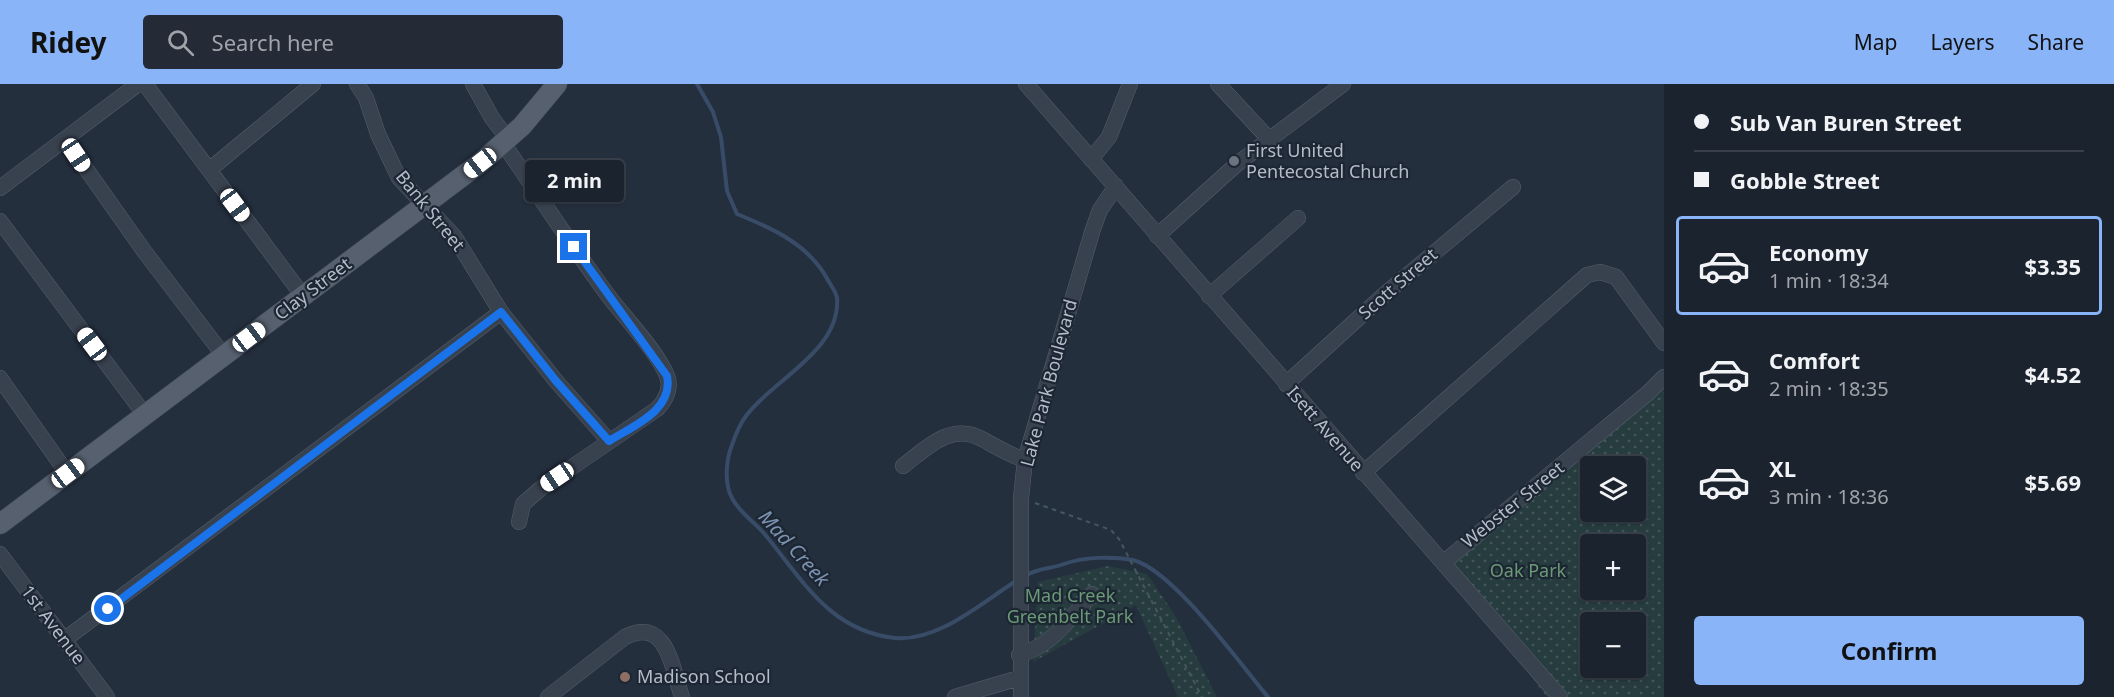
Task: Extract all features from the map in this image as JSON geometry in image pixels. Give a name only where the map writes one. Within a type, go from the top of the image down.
[{"type":"main road","name":"Clay Street","points":[[0,524],[426,205],[506,141],[533,114],[557,84]]},
{"type":"street","points":[[0,188],[138,84]]},
{"type":"street","points":[[145,84],[303,296]]},
{"type":"street","points":[[209,170],[313,84]]},
{"type":"street","name":"Bank Street","points":[[357,84],[366,98],[378,134],[399,178],[454,236],[501,312],[556,381],[609,441]]},
{"type":"street","points":[[473,84],[552,217],[667,376],[667,392],[657,409],[529,498],[523,504],[519,522]]},
{"type":"street","name":"Isett Avenue","points":[[1026,84],[1560,697]]},
{"type":"street","points":[[1091,159],[1109,137],[1130,84]]},
{"type":"street","points":[[1218,84],[1269,139]]},
{"type":"street","points":[[1157,236],[1237,164],[1343,84]]},
{"type":"street","points":[[65,139],[144,251],[224,356]]},
{"type":"street","name":"Lake Park Boulevard","points":[[1021,697],[1019,655],[1021,498],[1025,459],[1093,229],[1100,210],[1116,186]]},
{"type":"street","name":"Scott Street","points":[[1286,384],[1394,287],[1513,187]]},
{"type":"street","points":[[1209,296],[1298,218]]},
{"type":"street","points":[[0,221],[145,415]]},
{"type":"street","points":[[1363,473],[1587,275],[1600,272],[1616,277],[1664,344]]},
{"type":"street","points":[[64,640],[501,312]]},
{"type":"street","name":"Webster Street","points":[[1443,563],[1648,393],[1664,376]]},
{"type":"street","points":[[0,378],[68,473]]},
{"type":"street","points":[[903,466],[943,436],[956,432],[979,438],[1001,451],[1025,459]]},
{"type":"street","name":"1st Avenue","points":[[0,554],[107,697]]},
{"type":"street","points":[[1019,655],[1035,650],[1052,638],[1092,594]]},
{"type":"street","points":[[548,697],[625,637],[635,632],[646,631],[658,637],[665,646],[682,697]]},
{"type":"street","points":[[955,697],[1019,678]]},
{"type":"path","points":[[1021,498],[1111,530],[1119,539],[1202,697]]},
{"type":"green space","name":"Oak Park","points":[[1664,374],[1664,697],[1547,697],[1443,563]]},
{"type":"green space","name":"Mad Creek Greenbelt Park","points":[[1108,566],[1147,574],[1175,615],[1217,697],[1178,697],[1136,605],[1033,662],[1038,582]]},
{"type":"waterway","name":"Mad Creek","points":[[697,84],[713,112],[721,137],[727,191],[737,214],[777,232],[801,248],[821,269],[837,298],[835,317],[828,334],[817,349],[757,403],[740,426],[727,464],[729,492],[735,503],[762,531],[818,599],[851,625],[872,633],[895,638],[911,638],[927,634],[943,628],[974,610],[1016,581]]},
{"type":"waterway","name":"Mad Creek","points":[[1025,576],[1034,571],[1098,558],[1133,560],[1149,567],[1186,599],[1268,697]]},
{"type":"place","name":"First United Pentecostal Church","points":[[1234,161]]},
{"type":"place","name":"Madison School","points":[[625,677]]},
{"type":"route","points":[[108,609],[501,312],[556,381],[609,441],[657,409],[664,402],[669,384],[667,376],[574,247]]}]
